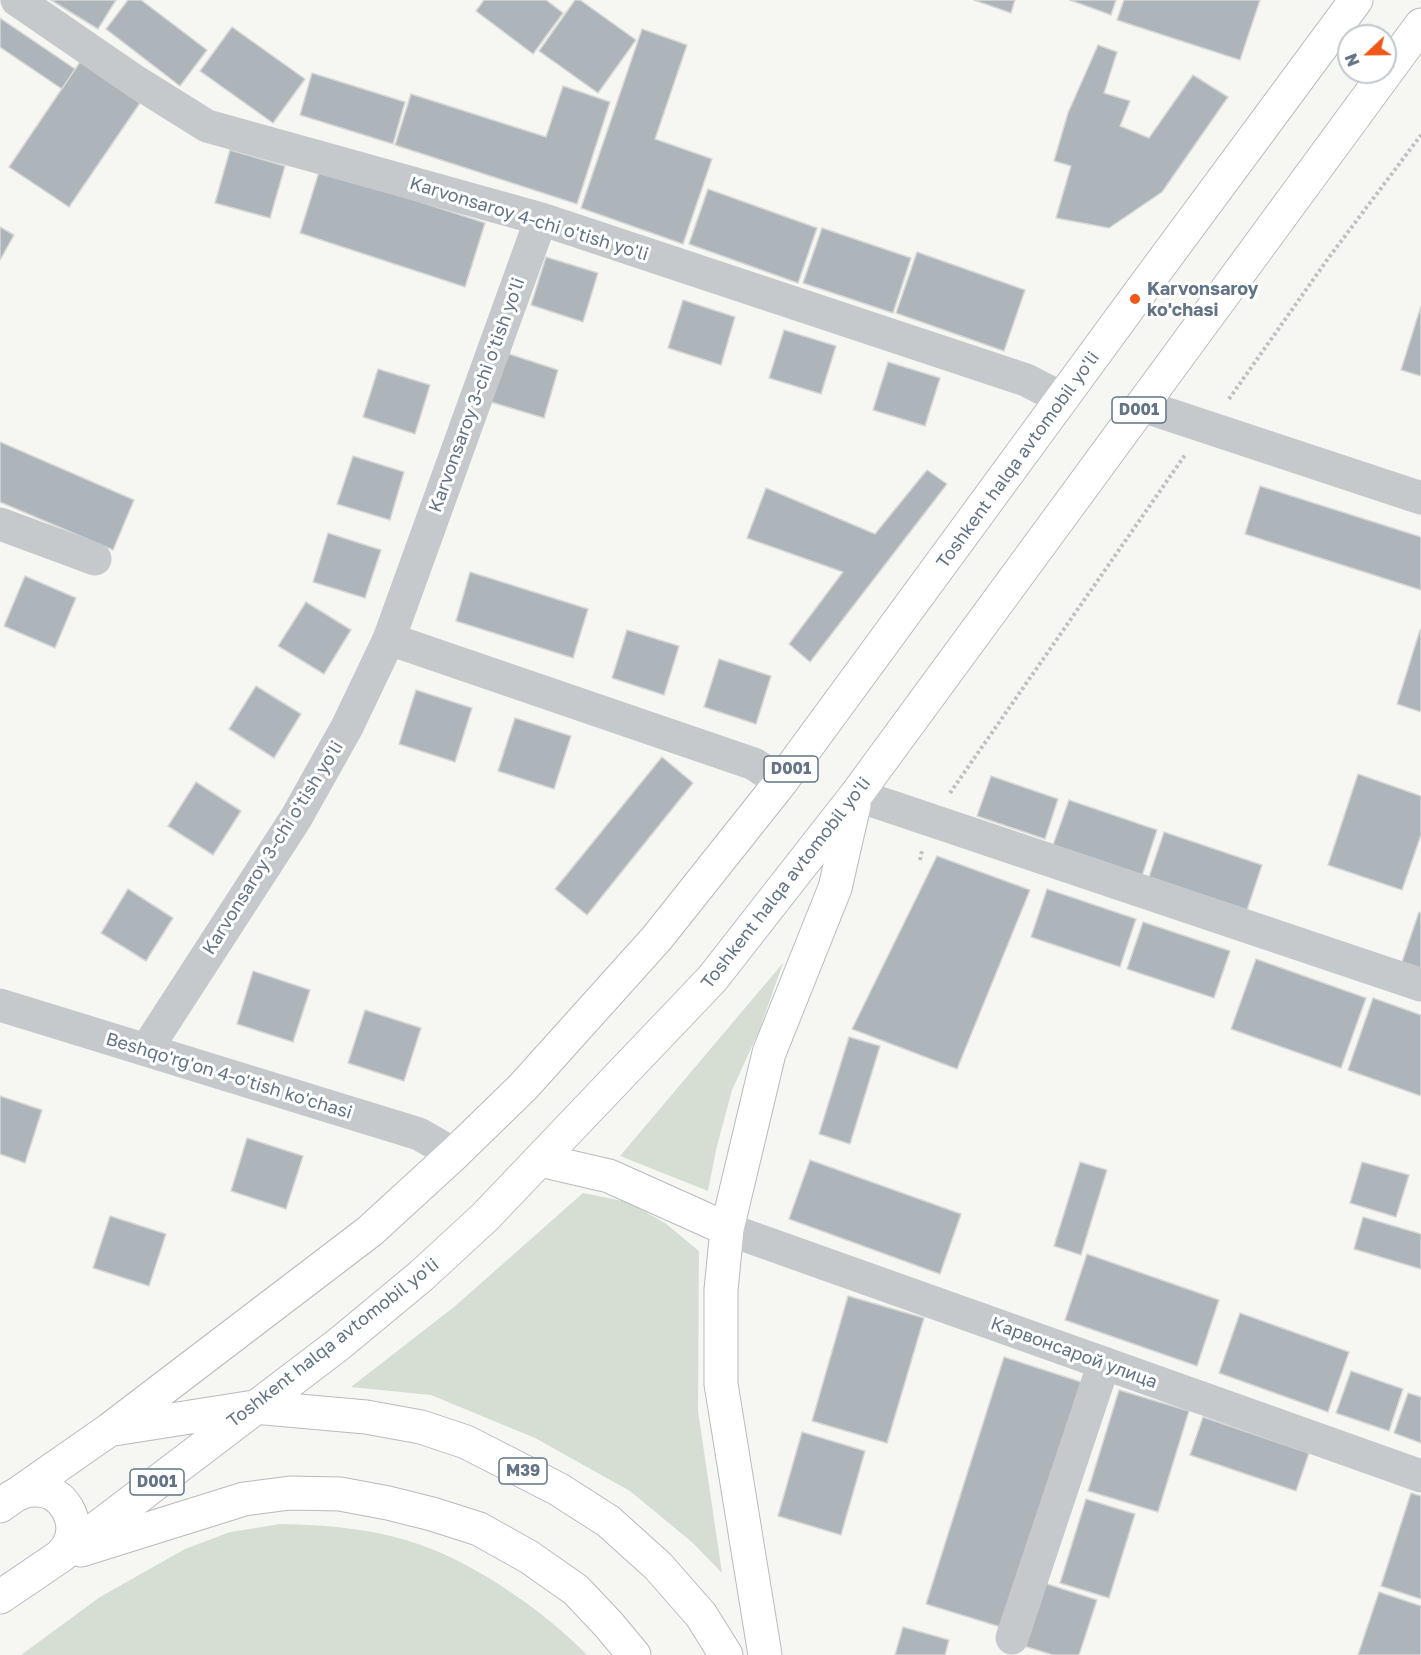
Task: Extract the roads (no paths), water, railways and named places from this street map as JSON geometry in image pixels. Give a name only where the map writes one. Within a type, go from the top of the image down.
[{"type":"highway","name":"Toshkent halqa avtomobil yo'li","points":[[6,1502],[109,1430],[370,1231],[523,1087],[657,938],[782,782],[1063,399],[1345,4]]},
{"type":"highway","name":"Toshkent halqa avtomobil yo'li","points":[[0,1597],[59,1557],[339,1344],[421,1276],[485,1218],[712,979],[856,795],[1421,25]]},
{"type":"highway","points":[[765,1655],[721,1383],[721,1290],[727,1229],[769,1053],[835,888],[856,795]]},
{"type":"highway","points":[[540,1160],[609,1176],[727,1229]]},
{"type":"highway","name":"M39","points":[[109,1430],[254,1407],[366,1417],[421,1427],[466,1442],[558,1489],[608,1521],[658,1566],[700,1615],[726,1655]]},
{"type":"highway","points":[[6,1502],[23,1491],[36,1489],[49,1492],[65,1504],[73,1522],[73,1535],[68,1547],[59,1557]]},
{"type":"highway","points":[[59,1557],[244,1499],[290,1493],[340,1494],[432,1514],[479,1530],[529,1557],[576,1590],[634,1655]]},
{"type":"street","name":"Karvonsaroy 4-chi o'tish yo'li","points":[[17,0],[135,81],[207,126],[541,219],[1026,380],[1063,399]]},
{"type":"street","name":"Karvonsaroy 3-chi o'tish yo'li","points":[[146,1050],[296,818],[347,727],[389,639],[541,219]]},
{"type":"street","points":[[1143,406],[1421,498]]},
{"type":"street","points":[[0,524],[95,559]]},
{"type":"street","points":[[389,639],[754,764],[782,782]]},
{"type":"street","points":[[856,795],[1421,985]]},
{"type":"street","name":"Beshqo'rg'on 4-o'tish ko'chasi","points":[[0,1005],[419,1134],[454,1154]]},
{"type":"street","name":"Карвонсарой улица","points":[[727,1229],[1421,1476]]},
{"type":"street","points":[[1012,1638],[1104,1363]]},
{"type":"place","name":"Karvonsaroy ko'chasi","points":[[1135,299]]}]
